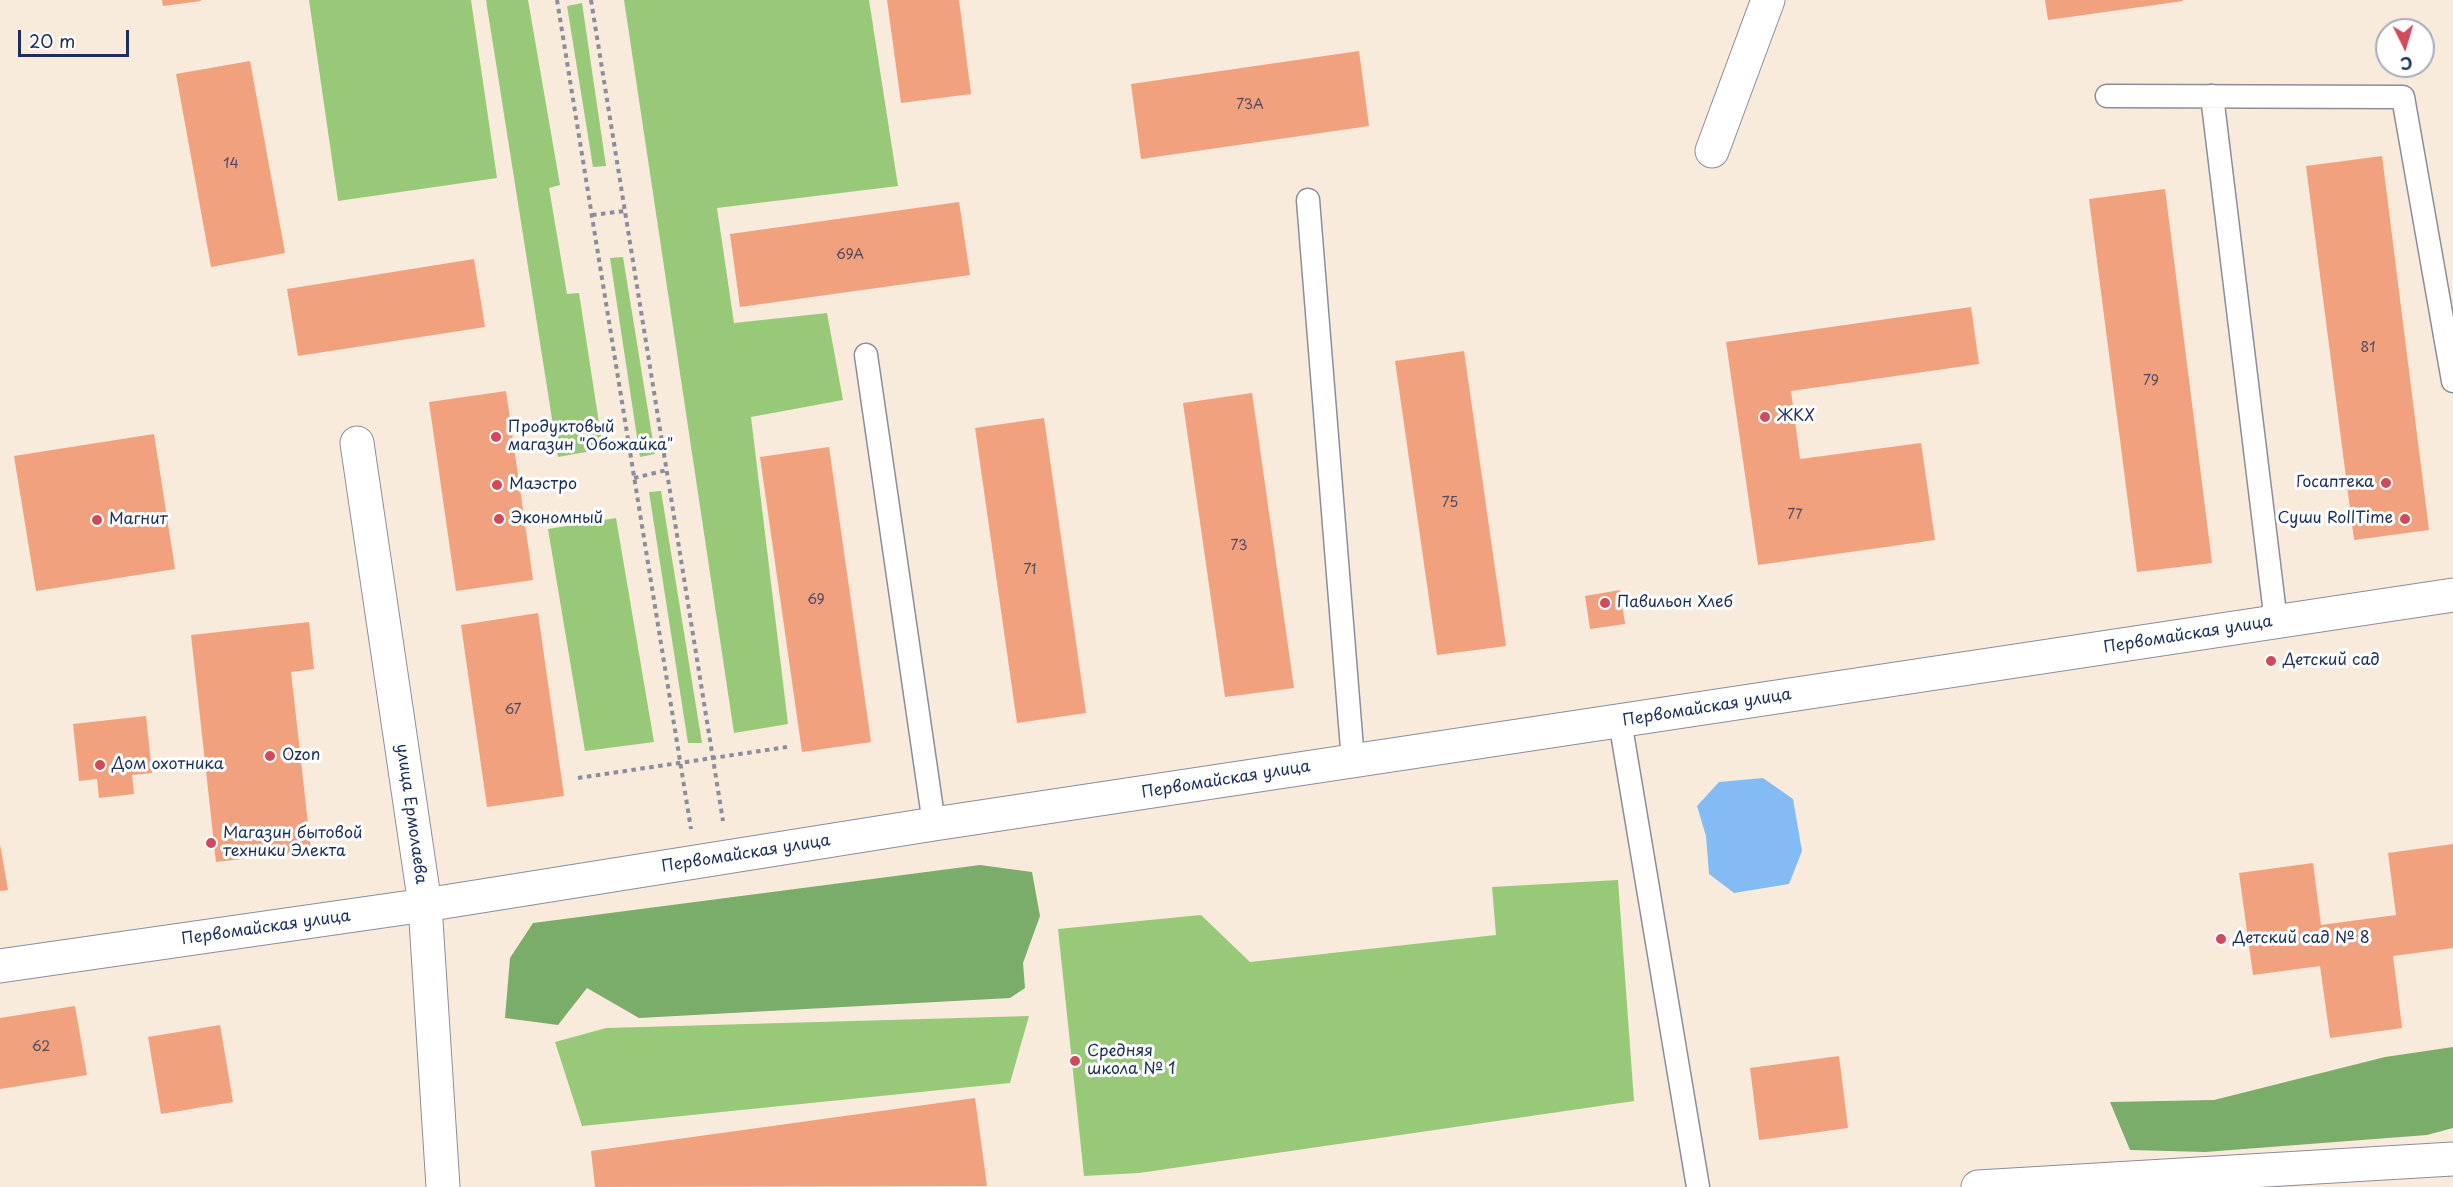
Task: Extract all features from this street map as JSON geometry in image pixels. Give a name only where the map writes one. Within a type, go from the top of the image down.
[{"type":"street","points":[[1712,151],[1768,0]]},
{"type":"street","name":"улица Ермолаева","points":[[357,443],[424,906],[443,1187]]},
{"type":"street","name":"Первомайская улица","points":[[0,966],[424,906],[934,824],[2453,595]]},
{"type":"street","points":[[1978,1187],[2453,1159]]},
{"type":"lane","points":[[2107,96],[2403,97],[2453,381]]},
{"type":"lane","points":[[2212,96],[2276,622]]},
{"type":"lane","points":[[1308,200],[1353,761]]},
{"type":"lane","points":[[866,355],[934,824]]},
{"type":"lane","points":[[1620,721],[1698,1187]]},
{"type":"path","points":[[557,0],[696,862]]},
{"type":"path","points":[[591,0],[729,857]]},
{"type":"path","points":[[592,215],[625,211]]},
{"type":"path","points":[[634,478],[667,470]]},
{"type":"path","points":[[578,778],[787,747]]},
{"type":"green space","points":[[309,0],[471,0],[497,178],[338,201]]},
{"type":"green space","points":[[486,0],[528,0],[560,185],[549,188],[567,294],[579,293],[603,449],[558,457]]},
{"type":"green space","points":[[624,0],[869,0],[898,186],[717,208],[734,323],[827,313],[843,400],[751,417],[788,724],[734,733]]},
{"type":"green space","points":[[582,3],[606,166],[593,167],[567,6]]},
{"type":"green space","points":[[623,257],[655,454],[640,457],[610,258]]},
{"type":"green space","points":[[661,491],[702,743],[688,743],[649,492]]},
{"type":"green space","points":[[616,518],[654,742],[585,751],[548,529]]},
{"type":"green space","points":[[980,865],[1032,872],[1040,916],[1023,963],[1025,988],[1010,998],[639,1018],[587,988],[558,1025],[505,1018],[510,958],[533,923]]},
{"type":"green space","points":[[1618,880],[1634,1101],[1139,1173],[1084,1176],[1058,929],[1201,915],[1250,962],[1496,935],[1492,887]]},
{"type":"green space","points":[[1029,1016],[1010,1083],[582,1126],[555,1042],[606,1028]]},
{"type":"green space","points":[[2453,1047],[2453,1128],[2427,1135],[2205,1152],[2130,1150],[2110,1102],[2214,1100],[2385,1057]]},
{"type":"water","points":[[1763,778],[1793,799],[1802,851],[1789,884],[1734,893],[1709,874],[1706,836],[1697,806],[1719,782]]},
{"type":"building","points":[[162,0],[201,0],[201,1],[163,6]]},
{"type":"building","points":[[887,0],[959,0],[971,94],[901,103]]},
{"type":"building","points":[[2045,0],[2183,0],[2183,1],[2048,20]]},
{"type":"building","points":[[1359,51],[1369,126],[1141,159],[1131,84]]},
{"type":"building","points":[[250,61],[285,253],[211,267],[176,74]]},
{"type":"building","points":[[2382,156],[2429,530],[2354,540],[2306,166]]},
{"type":"building","points":[[2165,189],[2212,563],[2137,572],[2089,199]]},
{"type":"building","points":[[959,202],[970,275],[740,307],[730,234]]},
{"type":"building","points":[[474,259],[485,327],[298,356],[287,289]]},
{"type":"building","name":"ЖКХ","points":[[1971,307],[1979,364],[1791,391],[1800,459],[1921,443],[1935,540],[1758,565],[1726,342]]},
{"type":"building","points":[[1464,351],[1506,646],[1437,655],[1395,361]]},
{"type":"building","points":[[506,391],[533,580],[456,591],[429,402]]},
{"type":"building","points":[[1252,393],[1294,688],[1225,697],[1183,403]]},
{"type":"building","points":[[1044,418],[1086,713],[1017,723],[975,428]]},
{"type":"building","points":[[154,434],[175,569],[36,591],[14,456]]},
{"type":"building","points":[[829,447],[871,742],[802,752],[760,457]]},
{"type":"building","points":[[1620,590],[1625,624],[1590,629],[1585,596]]},
{"type":"building","points":[[538,613],[564,796],[487,807],[461,625]]},
{"type":"building","points":[[309,622],[314,669],[291,672],[311,851],[216,862],[191,635]]},
{"type":"building","points":[[146,716],[152,773],[132,775],[134,794],[99,798],[97,779],[79,781],[73,724]]},
{"type":"building","points":[[0,844],[8,890],[0,891]]},
{"type":"building","points":[[2453,844],[2453,948],[2393,956],[2402,1028],[2330,1038],[2320,966],[2253,975],[2239,873],[2313,863],[2321,925],[2396,915],[2388,853]]},
{"type":"building","points":[[75,1006],[87,1075],[0,1089],[0,1018]]},
{"type":"building","points":[[220,1025],[233,1102],[161,1114],[148,1037]]},
{"type":"building","points":[[1839,1056],[1848,1128],[1759,1140],[1750,1068]]},
{"type":"building","points":[[975,1098],[987,1186],[595,1187],[591,1151]]},
{"type":"place","name":"ЖКХ","points":[[1765,417]]},
{"type":"place","name":"Продуктовый магазин \"Обожайка\"","points":[[496,437]]},
{"type":"place","name":"Госаптека","points":[[2386,483]]},
{"type":"place","name":"Маэстро","points":[[497,485]]},
{"type":"place","name":"Экономный","points":[[499,519]]},
{"type":"place","name":"Суши RollTime","points":[[2405,519]]},
{"type":"place","name":"Магнит","points":[[97,520]]},
{"type":"place","name":"Павильон Хлеб","points":[[1605,603]]},
{"type":"place","name":"Детский сад","points":[[2271,661]]},
{"type":"place","name":"Ozon","points":[[270,756]]},
{"type":"place","name":"Дом охотника","points":[[100,765]]},
{"type":"place","name":"Магазин бытовой техники Электа","points":[[211,843]]},
{"type":"place","name":"Детский сад № 8","points":[[2221,939]]},
{"type":"place","name":"Средняя школа № 1","points":[[1075,1061]]}]
